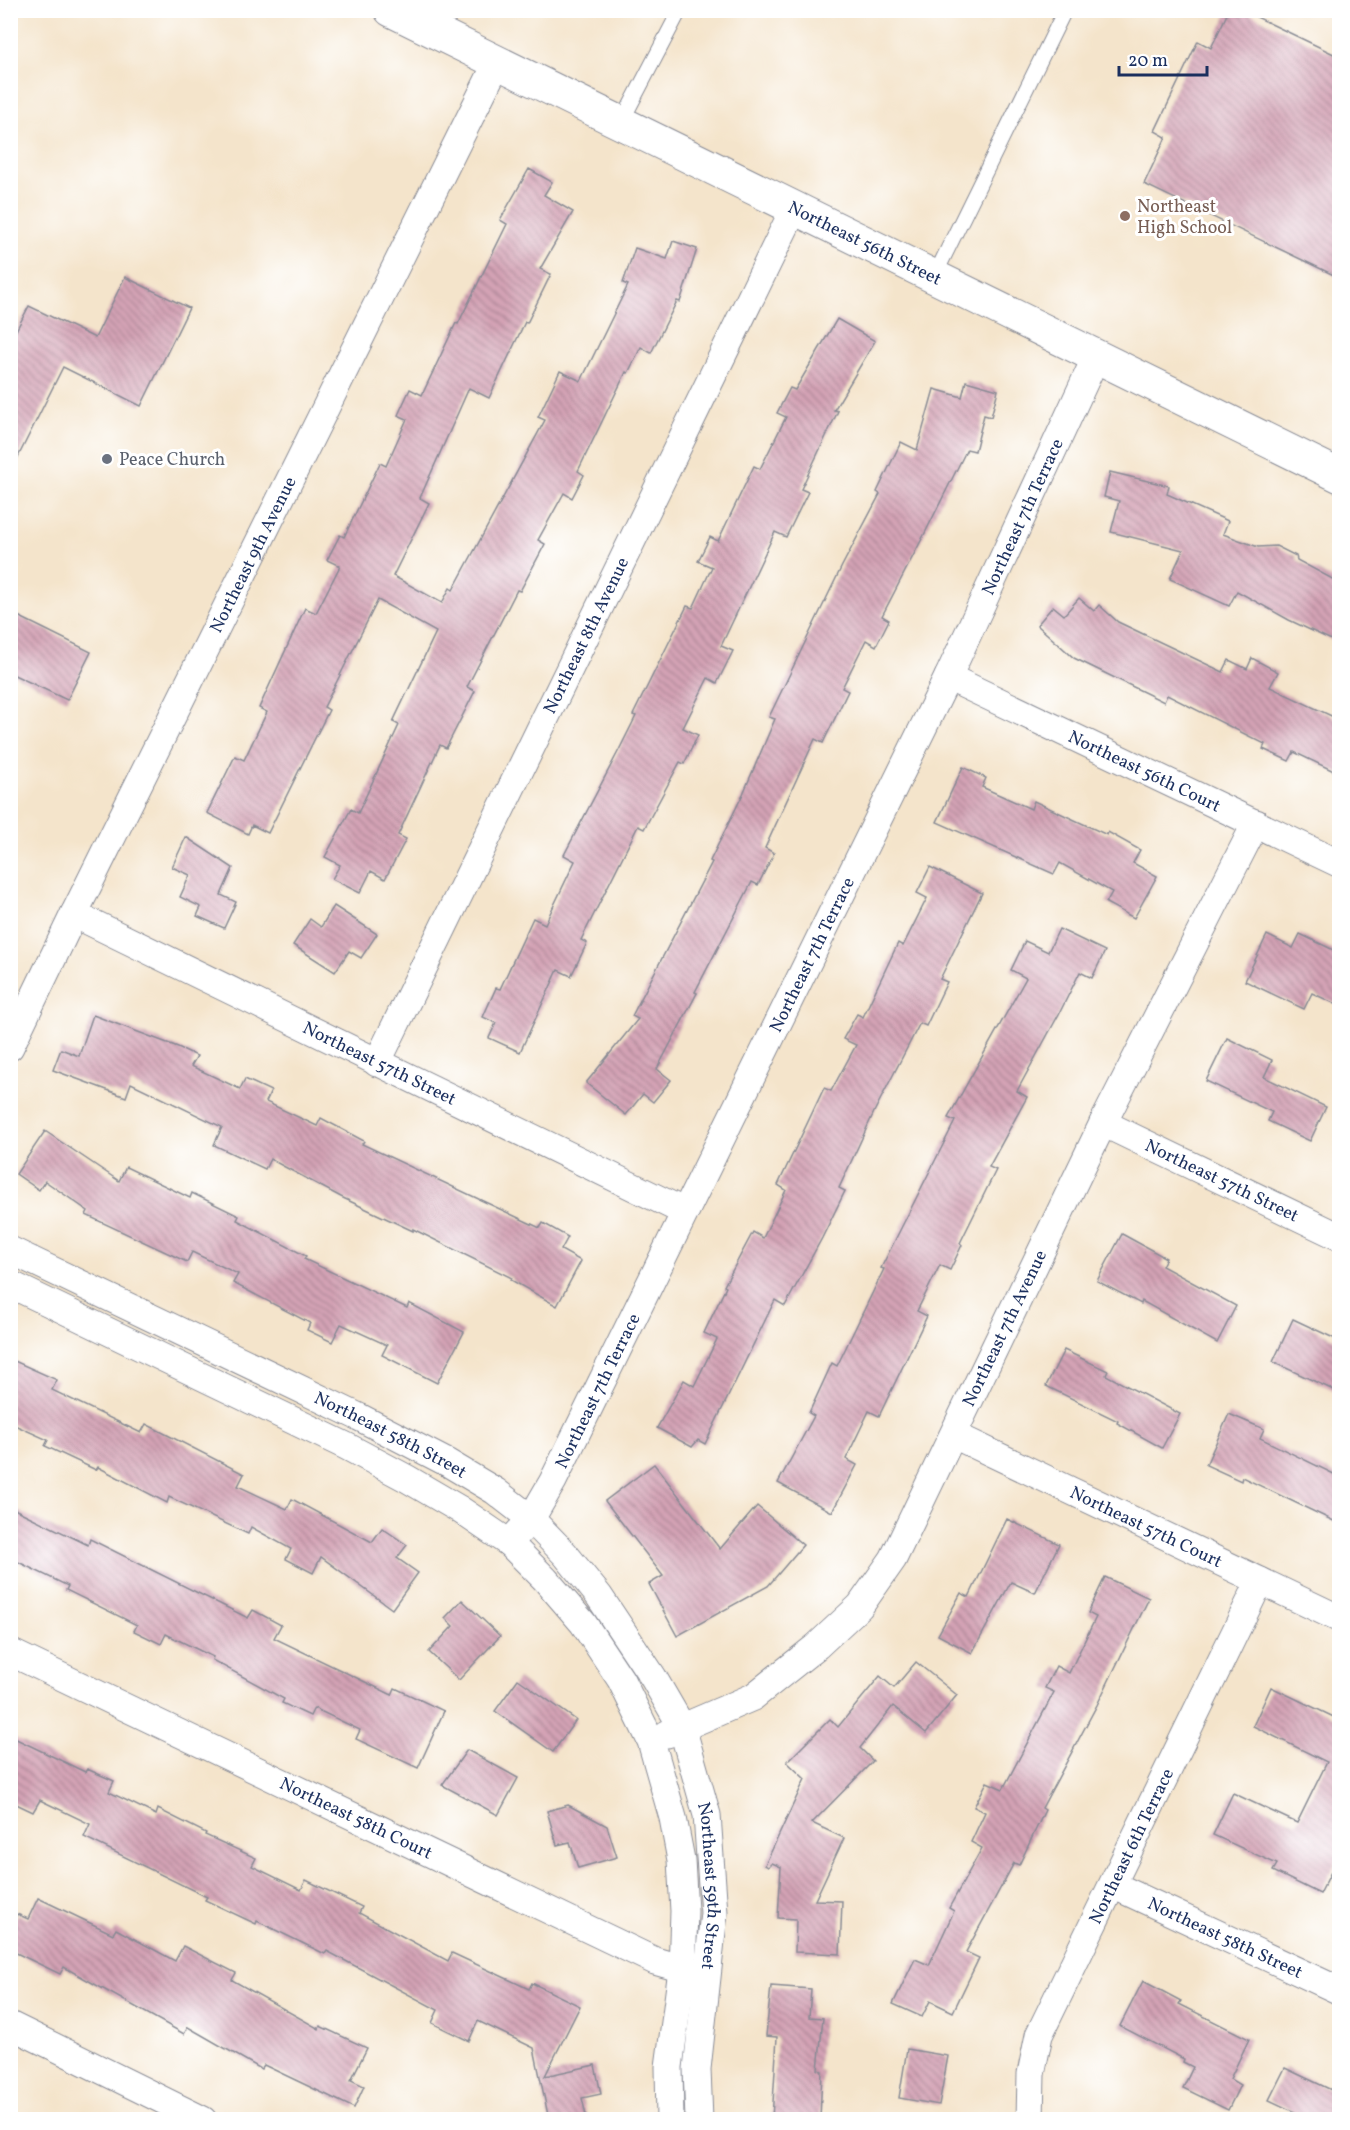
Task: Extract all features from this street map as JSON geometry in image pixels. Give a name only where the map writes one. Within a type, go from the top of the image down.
[{"type":"street","name":"Northeast 56th Street","points":[[391,10],[1340,476]]},
{"type":"street","name":"Northeast 9th Avenue","points":[[10,1047],[497,63]]},
{"type":"street","name":"Northeast 8th Avenue","points":[[377,1063],[794,209]]},
{"type":"street","name":"Northeast 7th Terrace","points":[[509,1543],[531,1519],[554,1481],[948,677],[1096,357]]},
{"type":"street","name":"Northeast 56th Court","points":[[948,677],[1340,864]]},
{"type":"street","name":"Northeast 7th Avenue","points":[[651,1742],[753,1696],[817,1646],[860,1606],[893,1559],[1103,1123],[1256,824]]},
{"type":"street","name":"Northeast 57th Street","points":[[74,914],[685,1212]]},
{"type":"street","name":"Northeast 57th Street","points":[[1103,1123],[1340,1237]]},
{"type":"street","name":"Northeast 58th Street","points":[[10,1250],[359,1417],[448,1462],[495,1491],[531,1519],[565,1554],[599,1596],[626,1633],[682,1727]]},
{"type":"street","name":"Northeast 58th Street","points":[[10,1284],[356,1451],[459,1509],[509,1543],[545,1579],[583,1623],[621,1680],[651,1742]]},
{"type":"street","name":"Northeast 57th Court","points":[[954,1435],[1340,1618]]},
{"type":"street","name":"Northeast 6th Terrace","points":[[1030,2120],[1031,2074],[1039,2035],[1260,1581]]},
{"type":"street","name":"Northeast 58th Court","points":[[10,1652],[655,1961],[694,1973]]},
{"type":"street","name":"Northeast 59th Street","points":[[670,2120],[669,2067],[694,1973],[714,1913],[712,1859],[707,1815],[682,1727]]},
{"type":"street","name":"Northeast 59th Street","points":[[651,1742],[673,1818],[681,1860],[684,1911],[694,1973],[699,2120]]},
{"type":"street","name":"Northeast 58th Street","points":[[1113,1885],[1340,1991]]},
{"type":"street","points":[[10,2025],[203,2120]]},
{"type":"lane","points":[[620,124],[680,10]]},
{"type":"lane","points":[[934,277],[1065,10]]},
{"type":"building","points":[[1229,10],[1242,10],[1340,57],[1340,278],[1144,184],[1166,137],[1155,131],[1198,41],[1211,48]]},
{"type":"building","points":[[529,169],[552,182],[544,195],[573,212],[540,269],[551,274],[489,398],[469,388],[420,498],[429,503],[393,576],[442,603],[450,588],[453,590],[545,420],[538,417],[560,371],[581,381],[628,285],[623,283],[635,248],[667,259],[673,241],[697,249],[680,302],[677,301],[651,353],[641,347],[628,373],[626,372],[578,471],[584,475],[572,498],[564,493],[538,540],[545,544],[520,591],[517,590],[467,687],[475,691],[446,748],[440,745],[398,835],[406,839],[385,879],[371,871],[360,893],[332,879],[340,865],[325,857],[351,809],[358,813],[399,725],[393,722],[436,632],[378,600],[324,707],[329,710],[268,833],[252,825],[248,834],[207,813],[235,756],[244,760],[267,712],[259,708],[305,608],[316,613],[340,566],[327,560],[340,535],[344,537],[380,463],[386,466],[407,419],[398,415],[410,389],[422,395],[507,224],[500,220]]},
{"type":"building","points":[[125,277],[189,308],[141,406],[63,367],[10,473],[10,342],[29,306],[95,338]]},
{"type":"building","points":[[837,319],[875,341],[834,410],[838,411],[801,489],[808,492],[786,537],[775,532],[721,646],[733,651],[717,683],[708,678],[683,728],[698,735],[684,764],[680,762],[644,829],[638,826],[581,940],[587,943],[571,976],[558,970],[520,1052],[489,1038],[496,1023],[483,1017],[496,988],[500,989],[533,918],[545,924],[575,861],[564,855],[636,716],[633,715],[687,606],[693,608],[712,567],[698,561],[710,537],[718,541],[754,466],[760,469],[786,417],[777,413],[790,388],[795,390]]},
{"type":"building","points":[[966,381],[998,390],[991,417],[984,415],[975,451],[967,449],[882,616],[889,620],[876,646],[866,640],[842,688],[848,691],[823,743],[815,739],[765,848],[774,853],[758,885],[752,882],[657,1069],[671,1080],[653,1102],[643,1094],[626,1115],[586,1083],[638,1019],[632,1016],[712,862],[710,861],[743,794],[775,719],[769,717],[842,566],[880,494],[877,492],[901,442],[917,450],[934,389],[962,397]]},
{"type":"building","points":[[1110,472],[1169,486],[1167,494],[1228,521],[1223,534],[1258,547],[1276,546],[1340,583],[1340,644],[1289,620],[1237,591],[1229,606],[1170,579],[1183,550],[1111,532],[1119,501],[1104,497]]},
{"type":"building","points":[[1079,598],[1094,611],[1099,605],[1118,622],[1223,672],[1229,660],[1247,669],[1252,658],[1278,672],[1270,687],[1340,720],[1340,774],[1294,752],[1289,761],[1263,749],[1265,744],[1167,695],[1164,702],[1074,658],[1037,625],[1053,606],[1064,615]]},
{"type":"building","points":[[10,612],[91,652],[67,700],[10,673]]},
{"type":"building","points":[[963,767],[986,778],[982,787],[1031,809],[1034,801],[1107,835],[1108,832],[1140,850],[1133,863],[1157,876],[1134,918],[1106,903],[1112,892],[1060,863],[1054,874],[937,822]]},
{"type":"building","points":[[186,837],[233,868],[221,895],[236,902],[224,928],[197,916],[201,907],[180,897],[190,875],[172,867]]},
{"type":"building","points":[[930,867],[982,893],[940,979],[947,982],[926,1026],[920,1023],[875,1110],[839,1188],[845,1191],[785,1306],[775,1300],[705,1444],[698,1440],[692,1447],[657,1428],[684,1380],[694,1386],[717,1339],[704,1333],[726,1287],[724,1286],[753,1232],[763,1238],[786,1190],[778,1185],[824,1088],[831,1091],[856,1045],[843,1039],[857,1014],[863,1017],[898,943],[903,946],[927,898],[917,893]]},
{"type":"building","points":[[334,906],[377,934],[361,958],[349,951],[335,972],[293,945],[310,919],[321,927]]},
{"type":"building","points":[[1059,929],[1105,951],[1092,978],[1080,972],[1017,1091],[1027,1097],[989,1167],[996,1170],[960,1243],[962,1245],[950,1270],[940,1265],[917,1311],[927,1316],[879,1416],[869,1411],[846,1459],[857,1465],[832,1512],[778,1483],[814,1416],[809,1413],[832,1363],[837,1366],[884,1269],[881,1268],[955,1121],[948,1118],[1026,978],[1011,970],[1025,941],[1048,952]]},
{"type":"building","points":[[1300,934],[1340,953],[1340,1006],[1312,993],[1304,1009],[1245,981],[1267,935],[1293,948]]},
{"type":"building","points":[[93,1015],[178,1047],[197,1056],[191,1066],[240,1089],[245,1079],[271,1091],[266,1102],[317,1126],[321,1118],[364,1141],[362,1144],[540,1228],[543,1223],[568,1237],[561,1250],[581,1261],[557,1306],[511,1280],[512,1278],[413,1229],[413,1231],[341,1197],[270,1159],[265,1169],[214,1145],[222,1127],[131,1083],[126,1097],[53,1070],[61,1049],[79,1056]]},
{"type":"building","points":[[1227,1038],[1272,1060],[1264,1077],[1326,1107],[1310,1141],[1268,1121],[1272,1112],[1206,1081]]},
{"type":"building","points":[[45,1131],[119,1181],[126,1167],[190,1198],[192,1193],[239,1216],[237,1220],[306,1256],[304,1259],[407,1308],[409,1303],[464,1332],[437,1383],[382,1355],[387,1345],[341,1324],[332,1342],[307,1330],[310,1323],[233,1283],[238,1274],[192,1252],[187,1262],[86,1215],[88,1211],[45,1181],[39,1190],[16,1174]]},
{"type":"building","points":[[1122,1234],[1166,1258],[1162,1266],[1236,1306],[1217,1343],[1142,1301],[1141,1304],[1097,1281]]},
{"type":"building","points":[[1293,1319],[1340,1341],[1340,1393],[1273,1362]]},
{"type":"building","points":[[1064,1350],[1108,1371],[1106,1375],[1180,1414],[1162,1448],[1117,1423],[1118,1421],[1046,1386]]},
{"type":"building","points":[[10,1359],[57,1380],[52,1390],[141,1433],[146,1424],[244,1474],[238,1486],[287,1509],[292,1499],[372,1542],[382,1528],[407,1545],[397,1558],[418,1573],[392,1609],[321,1557],[313,1573],[286,1559],[291,1549],[251,1527],[248,1534],[169,1497],[167,1503],[98,1467],[96,1470],[45,1446],[48,1440],[10,1423]]},
{"type":"building","points":[[1229,1414],[1264,1429],[1260,1438],[1340,1477],[1340,1524],[1242,1477],[1241,1481],[1206,1465]]},
{"type":"building","points":[[654,1464],[720,1549],[757,1506],[803,1545],[768,1586],[677,1636],[649,1584],[663,1576],[605,1501]]},
{"type":"building","points":[[10,1507],[88,1545],[90,1539],[248,1618],[253,1610],[281,1625],[274,1638],[392,1695],[395,1688],[444,1711],[418,1768],[356,1739],[360,1730],[314,1708],[310,1716],[282,1703],[284,1699],[212,1660],[213,1657],[166,1634],[161,1644],[134,1631],[137,1625],[66,1590],[68,1586],[10,1558]]},
{"type":"building","points":[[1007,1519],[1059,1544],[1035,1593],[1011,1582],[972,1653],[938,1635],[961,1593],[969,1597]]},
{"type":"building","points":[[1105,1577],[1149,1598],[1097,1705],[1042,1808],[1045,1810],[1019,1865],[1014,1863],[966,1952],[979,1958],[953,2012],[930,2001],[922,2017],[893,2004],[915,1959],[929,1965],[954,1911],[949,1908],[982,1848],[971,1842],[985,1812],[974,1807],[987,1782],[1003,1789],[1054,1692],[1045,1688],[1056,1666],[1069,1673],[1096,1617],[1088,1613]]},
{"type":"building","points":[[462,1600],[500,1636],[459,1680],[429,1652],[453,1626],[445,1618]]},
{"type":"building","points":[[916,1662],[957,1695],[926,1733],[893,1706],[860,1748],[873,1761],[812,1823],[844,1838],[815,1900],[842,1901],[840,1954],[795,1952],[796,1919],[778,1918],[781,1867],[772,1863],[768,1867],[765,1865],[805,1779],[787,1762],[830,1719],[838,1727],[880,1676],[894,1688]]},
{"type":"building","points":[[518,1679],[576,1720],[553,1752],[495,1711]]},
{"type":"building","points":[[1271,1687],[1340,1720],[1340,1854],[1320,1894],[1273,1871],[1277,1864],[1213,1835],[1233,1793],[1297,1823],[1327,1762],[1253,1726]]},
{"type":"building","points":[[10,1736],[85,1772],[87,1769],[114,1781],[109,1792],[156,1815],[158,1809],[206,1833],[205,1835],[256,1858],[252,1866],[301,1890],[306,1880],[362,1907],[359,1913],[448,1961],[452,1953],[529,1989],[532,1983],[580,2006],[545,2076],[595,2065],[601,2094],[582,2098],[587,2120],[549,2120],[534,2048],[478,2021],[469,2041],[432,2023],[438,2010],[327,1951],[325,1954],[257,1921],[256,1924],[205,1900],[207,1897],[84,1837],[90,1824],[40,1800],[33,1812],[10,1801]]},
{"type":"building","points":[[467,1750],[518,1778],[498,1815],[442,1785]]},
{"type":"building","points":[[568,1805],[607,1826],[617,1857],[578,1868],[570,1842],[557,1845],[547,1811]]},
{"type":"building","points":[[38,1898],[113,1934],[116,1929],[175,1961],[183,1946],[236,1973],[232,1980],[319,2029],[320,2026],[367,2048],[351,2080],[364,2086],[354,2108],[264,2065],[261,2069],[188,2027],[184,2034],[64,1967],[60,1974],[10,1950],[10,1928],[17,1914],[28,1919]]},
{"type":"building","points":[[1143,1981],[1181,2001],[1179,2004],[1249,2039],[1230,2079],[1240,2085],[1228,2110],[1183,2088],[1193,2067],[1183,2062],[1184,2059],[1120,2026]]},
{"type":"building","points":[[771,1986],[811,1989],[809,2017],[823,2018],[818,2070],[822,2071],[820,2120],[772,2119],[777,2037],[766,2036]]},
{"type":"building","points":[[907,2049],[948,2056],[939,2105],[899,2098]]},
{"type":"building","points":[[1285,2068],[1340,2094],[1340,2120],[1294,2120],[1297,2113],[1269,2100]]},
{"type":"place","name":"Northeast High School","points":[[1125,216]]},
{"type":"place","name":"Peace Church","points":[[107,459]]}]
